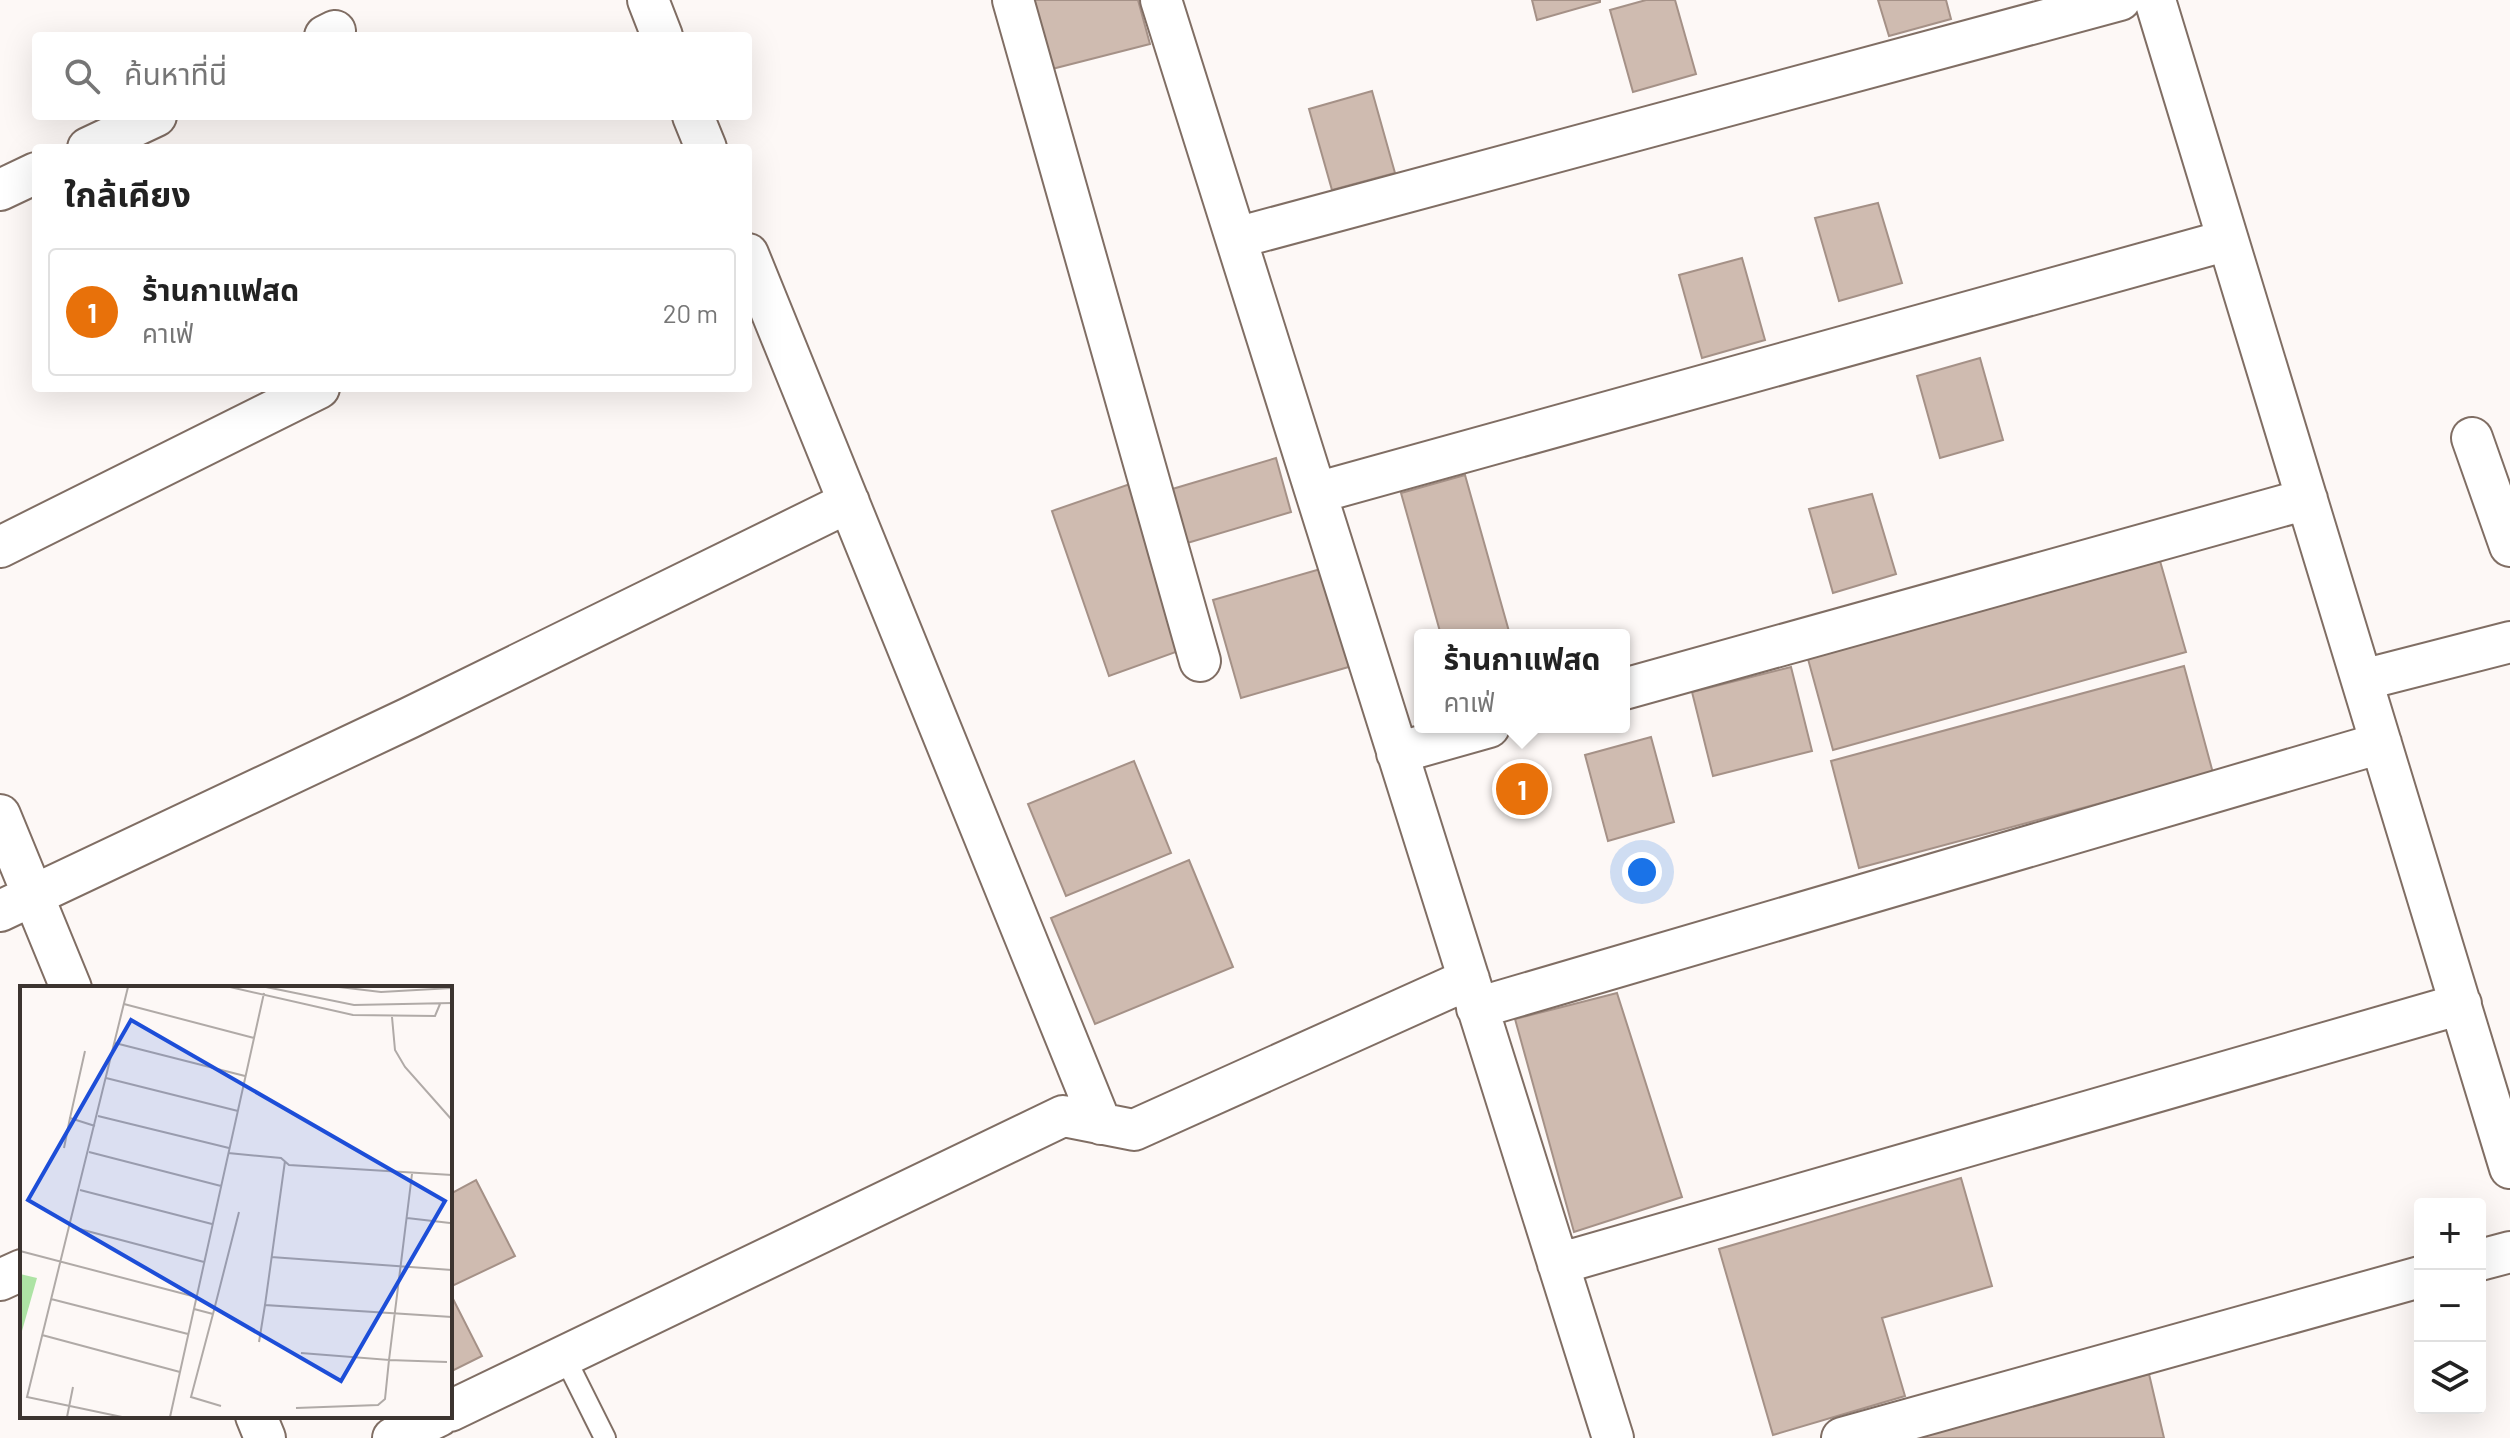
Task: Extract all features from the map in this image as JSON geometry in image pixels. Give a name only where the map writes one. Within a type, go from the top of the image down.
[{"type":"street","points":[[648,0],[660,32]]},
{"type":"street","points":[[1013,0],[1200,661]]},
{"type":"street","points":[[1162,0],[1613,1438]]},
{"type":"street","points":[[1236,238],[2120,0]]},
{"type":"street","points":[[2155,0],[2510,1168]]},
{"type":"street","points":[[96,144],[148,120]]},
{"type":"street","points":[[695,120],[704,144]]},
{"type":"street","points":[[0,190],[32,175]]},
{"type":"street","points":[[1316,493],[2228,240]]},
{"type":"street","points":[[752,264],[1101,1124]]},
{"type":"street","points":[[0,547],[311,392]]},
{"type":"street","points":[[2472,438],[2510,546]]},
{"type":"street","points":[[1630,687],[2307,499]]},
{"type":"street","points":[[16,903],[423,711],[849,502]]},
{"type":"street","points":[[2362,680],[2510,642]]},
{"type":"street","points":[[1397,753],[1468,733]]},
{"type":"street","points":[[452,1410],[1063,1116],[1134,1130],[1473,994],[2381,743]]},
{"type":"street","points":[[0,815],[16,903],[70,986]]},
{"type":"street","points":[[1558,1264],[2461,1004]]},
{"type":"street","points":[[2486,1258],[2510,1252]]},
{"type":"street","points":[[0,1280],[20,1271]]},
{"type":"street","points":[[1842,1438],[2414,1279]]},
{"type":"street","points":[[257,1418],[265,1438]]},
{"type":"street","points":[[393,1438],[435,1418]]},
{"type":"lane","points":[[564,1356],[605,1438]]},
{"type":"building","points":[[1034,0],[1138,0],[1150,44],[1052,69]]},
{"type":"building","points":[[1532,0],[1600,0],[1600,2],[1537,20]]},
{"type":"building","points":[[1646,0],[1675,0],[1696,74],[1633,92],[1610,10]]},
{"type":"building","points":[[1878,0],[1946,0],[1951,19],[1889,36]]},
{"type":"building","points":[[1372,91],[1395,173],[1332,190],[1309,109]]},
{"type":"building","points":[[1878,203],[1902,283],[1839,301],[1815,218]]},
{"type":"building","points":[[1742,258],[1765,340],[1702,358],[1679,275]]},
{"type":"building","points":[[1980,358],[2003,440],[1940,458],[1917,376]]},
{"type":"building","points":[[1276,458],[1291,512],[1184,544],[1169,490]]},
{"type":"building","points":[[1465,475],[1508,629],[1439,629],[1401,493]]},
{"type":"building","points":[[1130,484],[1187,648],[1109,676],[1052,511]]},
{"type":"building","points":[[1872,494],[1896,574],[1833,593],[1809,509]]},
{"type":"building","points":[[2160,561],[2186,652],[1833,750],[1808,659]]},
{"type":"building","points":[[1324,568],[1352,666],[1241,698],[1213,600]]},
{"type":"building","points":[[2184,666],[2213,773],[1859,868],[1831,761]]},
{"type":"building","points":[[1791,667],[1812,751],[1713,776],[1692,692]]},
{"type":"building","points":[[1651,737],[1674,822],[1608,841],[1585,755]]},
{"type":"building","points":[[1134,761],[1171,853],[1066,896],[1028,804]]},
{"type":"building","points":[[1189,860],[1233,967],[1095,1024],[1051,918]]},
{"type":"building","points":[[1617,993],[1682,1197],[1574,1232],[1515,1019]]},
{"type":"building","points":[[1961,1178],[1992,1286],[1882,1318],[1905,1396],[1773,1435],[1719,1249]]},
{"type":"building","points":[[476,1180],[515,1256],[452,1286],[452,1193]]},
{"type":"building","points":[[452,1297],[482,1356],[452,1371]]},
{"type":"building","points":[[2149,1374],[2164,1438],[1916,1438]]},
{"type":"place","name":"ร้านกาแฟสด","points":[[1522,789]]}]
